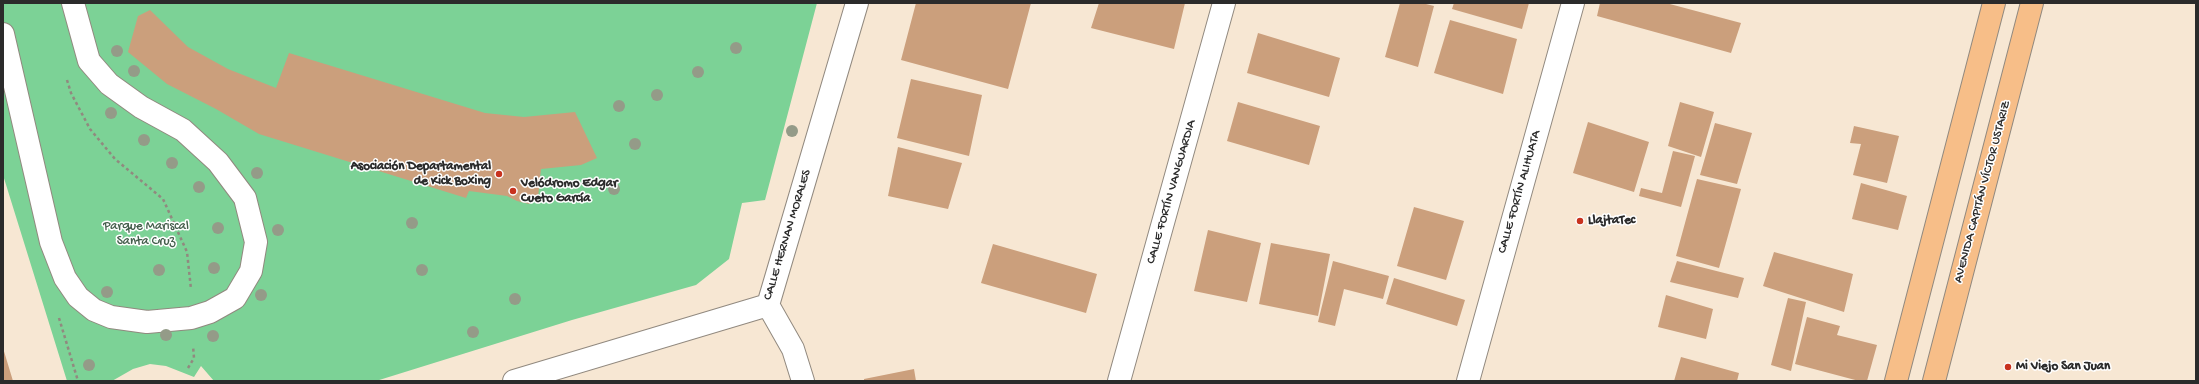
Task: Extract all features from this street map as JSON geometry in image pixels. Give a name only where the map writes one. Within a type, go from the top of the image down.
[{"type":"main road","points":[[1896,381],[1994,3]]},
{"type":"main road","name":"AVENIDA CAPITÁN VÍCTOR USTARIZ","points":[[1934,381],[2032,3]]},
{"type":"street","points":[[3,34],[51,242],[65,278],[78,297],[94,310],[111,316],[147,322],[191,318],[210,312],[235,298],[251,271],[256,242],[245,198],[218,162],[183,130],[141,107],[104,78],[89,61],[73,3]]},
{"type":"street","name":"CALLE HERNAN MORALES","points":[[514,381],[768,305],[857,3]]},
{"type":"street","name":"CALLE FORTÍN VANGUARDIA","points":[[1119,381],[1224,3]]},
{"type":"street","name":"CALLE FORTÍN ALIHUATA","points":[[1468,381],[1573,3]]},
{"type":"street","points":[[768,305],[793,349],[803,381]]},
{"type":"path","points":[[67,78],[71,93],[90,129],[115,159],[163,200],[187,252],[190,278],[194,358],[188,368]]},
{"type":"green space","name":"Velódromo Edgar Cueto García","points":[[3,3],[817,3],[765,200],[742,203],[729,259],[696,285],[572,320],[376,381],[214,381],[201,366],[194,377],[166,366],[150,364],[133,369],[112,381],[67,381],[3,175]]},
{"type":"building","points":[[916,3],[1031,3],[1008,89],[901,60]]},
{"type":"building","points":[[1099,3],[1185,3],[1174,49],[1091,28]]},
{"type":"building","points":[[1400,3],[1422,3],[1434,6],[1418,67],[1385,57]]},
{"type":"building","points":[[1454,3],[1529,3],[1522,29],[1452,9]]},
{"type":"building","points":[[1600,3],[1666,3],[1741,23],[1731,53],[1597,16]]},
{"type":"building","points":[[150,10],[188,47],[228,69],[276,88],[289,53],[485,113],[524,117],[575,112],[597,158],[581,165],[541,169],[538,198],[529,204],[517,201],[507,196],[469,191],[466,198],[259,134],[216,109],[167,84],[128,52],[138,16]]},
{"type":"building","points":[[1450,20],[1517,39],[1503,94],[1434,73]]},
{"type":"building","points":[[1258,33],[1340,58],[1329,97],[1247,73]]},
{"type":"building","points":[[911,79],[982,95],[969,156],[897,138]]},
{"type":"building","points":[[1238,102],[1320,126],[1309,165],[1227,141]]},
{"type":"building","points":[[1680,102],[1714,112],[1701,157],[1668,146]]},
{"type":"building","points":[[1588,122],[1649,142],[1634,192],[1573,173]]},
{"type":"building","points":[[1715,123],[1752,133],[1737,184],[1700,175]]},
{"type":"building","points":[[1854,126],[1899,136],[1887,183],[1853,175],[1861,144],[1850,143]]},
{"type":"building","points":[[898,147],[962,163],[948,209],[888,196]]},
{"type":"building","points":[[1673,151],[1695,156],[1681,207],[1639,196],[1641,188],[1662,193]]},
{"type":"building","points":[[1697,179],[1741,189],[1719,268],[1676,256]]},
{"type":"building","points":[[1861,183],[1907,196],[1898,230],[1852,219]]},
{"type":"building","points":[[1414,207],[1464,221],[1446,280],[1397,266]]},
{"type":"building","points":[[1208,230],[1261,243],[1247,302],[1194,291]]},
{"type":"building","points":[[1271,243],[1330,254],[1318,316],[1259,304]]},
{"type":"building","points":[[993,244],[1097,274],[1086,313],[981,283]]},
{"type":"building","points":[[1774,252],[1853,274],[1844,312],[1763,286]]},
{"type":"building","points":[[1333,261],[1389,276],[1383,299],[1344,289],[1335,326],[1318,322]]},
{"type":"building","points":[[1677,261],[1744,278],[1738,298],[1670,282]]},
{"type":"building","points":[[1394,278],[1465,300],[1457,326],[1386,304]]},
{"type":"building","points":[[1666,295],[1713,309],[1706,339],[1658,327]]},
{"type":"building","points":[[1788,298],[1806,302],[1791,371],[1771,365]]},
{"type":"building","points":[[1807,317],[1840,326],[1837,335],[1877,345],[1867,381],[1859,381],[1795,364]]},
{"type":"building","points":[[3,348],[13,381],[3,381]]},
{"type":"building","points":[[1681,357],[1739,373],[1737,381],[1674,381]]},
{"type":"building","points":[[914,369],[916,381],[864,381],[864,379]]},
{"type":"place","name":"Asociación Departamental de Kick Boxing","points":[[499,174]]},
{"type":"place","name":"Velódromo Edgar Cueto García","points":[[513,191]]},
{"type":"place","name":"LlajtaTec","points":[[1580,221]]},
{"type":"place","name":"Mi Viejo San Juan","points":[[2008,367]]},
{"type":"park label","name":"Parque Mariscal Santa Cruz","points":[[146,234]]}]
